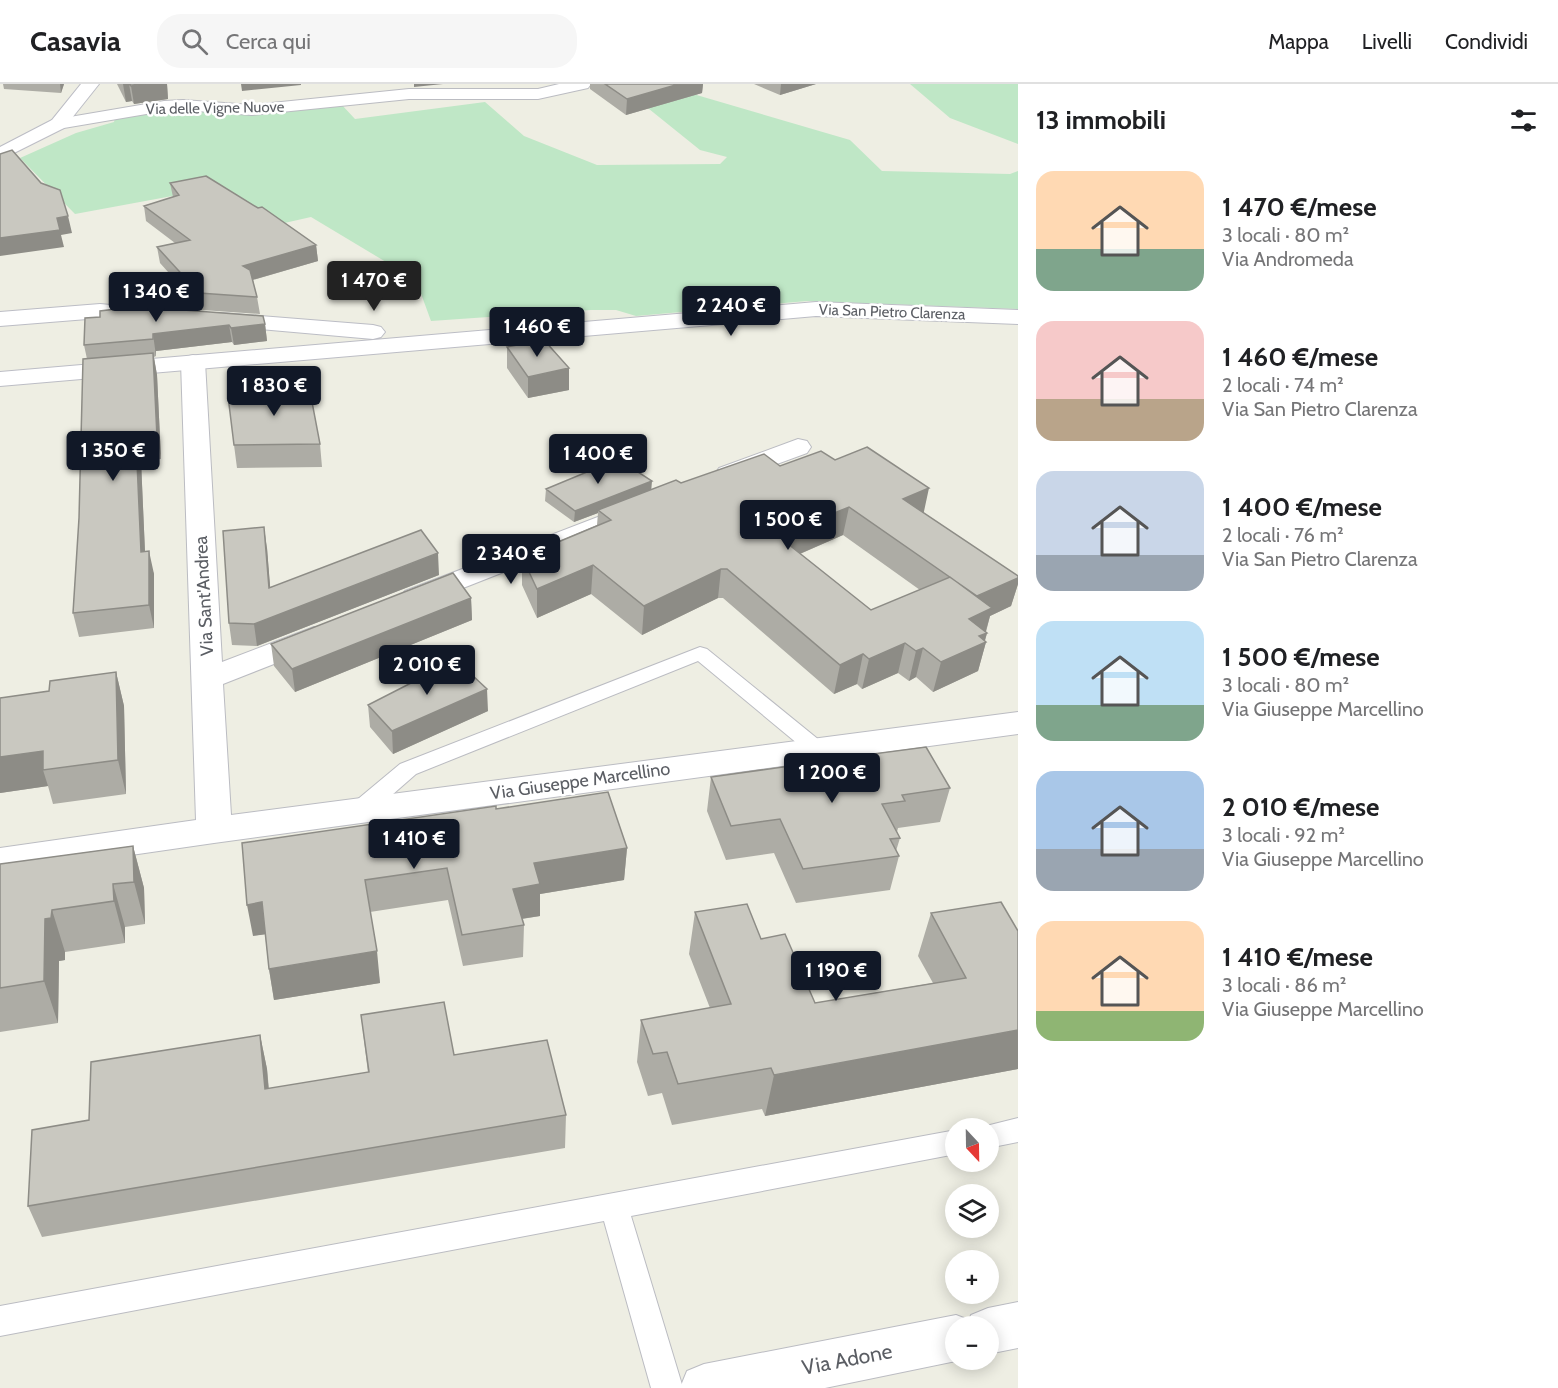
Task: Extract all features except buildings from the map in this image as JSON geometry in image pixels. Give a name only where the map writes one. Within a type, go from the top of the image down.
[{"type":"street","points":[[58,124],[90,84]]},
{"type":"street","name":"Via delle Vigne Nuove","points":[[0,154],[58,124],[164,106],[183,105],[252,110],[409,94],[538,94],[582,84]]},
{"type":"street","name":"Via San Pietro Clarenza","points":[[443,339],[816,309],[1018,317]]},
{"type":"street","points":[[0,319],[100,311],[171,316]]},
{"type":"street","points":[[205,319],[341,328],[443,339]]},
{"type":"street","points":[[303,327],[314,332],[319,339],[317,347],[307,353]]},
{"type":"street","points":[[0,379],[443,339]]},
{"type":"street","name":"Via Sant'Andrea","points":[[193,362],[214,830]]},
{"type":"street","points":[[709,482],[798,447]]},
{"type":"street","points":[[386,609],[642,508]]},
{"type":"street","points":[[207,679],[341,627]]},
{"type":"street","name":"Via Giuseppe Marcellino","points":[[0,861],[360,810],[1018,723]]},
{"type":"street","points":[[999,1329],[1018,1325]]},
{"type":"street","name":"Via Adone","points":[[704,1388],[945,1340]]},
{"type":"lane","points":[[360,810],[408,769],[700,652],[817,749]]},
{"type":"lane","points":[[999,1134],[1018,1131]]},
{"type":"lane","points":[[0,1321],[945,1144]]},
{"type":"lane","points":[[614,1206],[667,1388]]},
{"type":"green space","points":[[618,84],[659,84],[850,140],[882,171],[1010,174],[1018,171],[1018,309],[807,301],[636,316],[616,310],[591,310],[431,321],[416,280],[311,217],[280,224],[221,187],[75,214],[20,158],[76,133],[114,122],[115,118],[169,109],[341,104],[355,119],[485,102],[524,136],[597,165],[720,164],[727,157],[700,150]]},
{"type":"green space","points":[[910,84],[1018,84],[1018,144],[950,118]]}]
